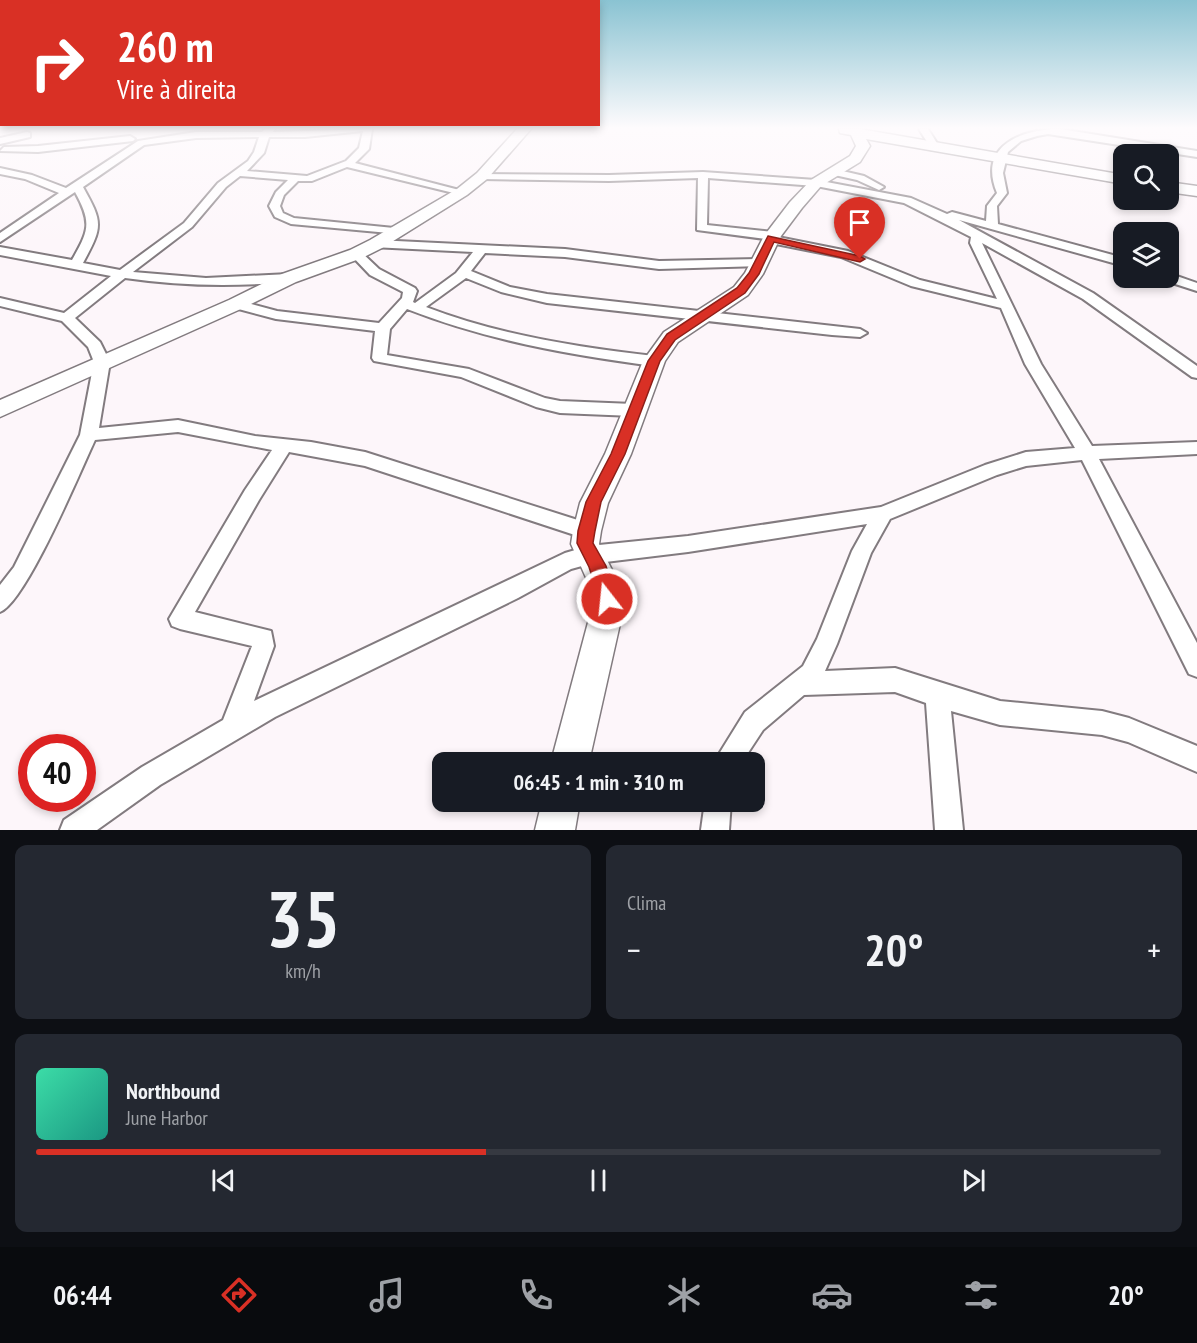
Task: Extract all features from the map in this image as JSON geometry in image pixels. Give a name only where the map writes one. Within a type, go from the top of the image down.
[{"type":"street","points":[[0,238],[71,189],[96,168]]},
{"type":"street","points":[[67,318],[121,274],[188,225],[222,185],[244,168]]},
{"type":"street","points":[[238,173],[314,178],[340,168]]},
{"type":"street","points":[[365,168],[462,192]]},
{"type":"street","points":[[0,409],[289,278],[356,254],[400,231],[462,192],[489,168]]},
{"type":"street","points":[[572,752],[606,615],[607,599],[588,543],[594,502],[618,454],[633,410],[654,361],[671,337],[698,317],[741,291],[754,274],[772,237],[796,205],[825,178],[841,168]]},
{"type":"street","points":[[855,168],[860,178]]},
{"type":"street","points":[[992,226],[992,206],[1002,193],[997,179],[998,168]]},
{"type":"street","points":[[1054,168],[1113,178]]},
{"type":"street","points":[[0,171],[71,189],[94,219],[95,231],[76,264]]},
{"type":"street","points":[[482,176],[588,178],[703,175],[860,178],[928,209],[1088,296],[1197,373]]},
{"type":"street","points":[[703,175],[701,228],[772,237],[844,254],[916,283],[1007,305]]},
{"type":"street","points":[[297,177],[277,194],[274,200],[278,212],[287,220],[335,227],[358,226],[400,231]]},
{"type":"street","points":[[825,178],[907,200]]},
{"type":"street","points":[[1179,188],[1197,191]]},
{"type":"street","points":[[928,209],[1113,259]]},
{"type":"street","points":[[977,237],[976,243],[1033,364],[1087,453],[1197,666]]},
{"type":"street","points":[[376,244],[565,253],[659,265],[758,263]]},
{"type":"street","points":[[481,250],[464,273],[409,306],[383,328],[380,358],[464,373],[542,403],[560,407],[633,410]]},
{"type":"street","points":[[0,251],[38,255],[121,274],[209,282],[289,278]]},
{"type":"street","points":[[356,254],[364,265],[382,278],[410,291],[409,306]]},
{"type":"street","points":[[464,273],[503,290],[532,297],[860,333]]},
{"type":"street","points":[[1179,281],[1197,287]]},
{"type":"street","points":[[0,302],[67,318],[95,345],[102,362],[89,435],[21,573],[0,602]]},
{"type":"street","points":[[236,304],[288,317],[383,328]]},
{"type":"street","points":[[409,306],[477,330],[533,343],[654,361]]},
{"type":"street","points":[[89,435],[178,426],[255,442],[285,444],[365,459],[501,500],[588,543],[688,544],[883,514],[991,470],[1026,459],[1087,453],[1197,448]]},
{"type":"street","points":[[232,728],[263,646],[263,638],[180,619],[252,495],[285,444]]},
{"type":"street","points":[[734,752],[754,721],[811,674],[826,644],[862,551],[883,514]]},
{"type":"street","points":[[74,830],[151,776],[266,708],[511,591],[565,562],[588,543]]},
{"type":"street","points":[[800,683],[895,680],[1000,713],[1102,723],[1129,730],[1197,759]]},
{"type":"street","points":[[937,695],[949,830]]},
{"type":"street","points":[[555,830],[559,812]]},
{"type":"street","points":[[715,830],[717,812]]},
{"type":"route","points":[[607,599],[597,566],[585,543],[586,531],[594,502],[618,454],[633,410],[654,361],[671,337],[698,317],[741,291],[754,274],[771,238],[860,259]]}]
